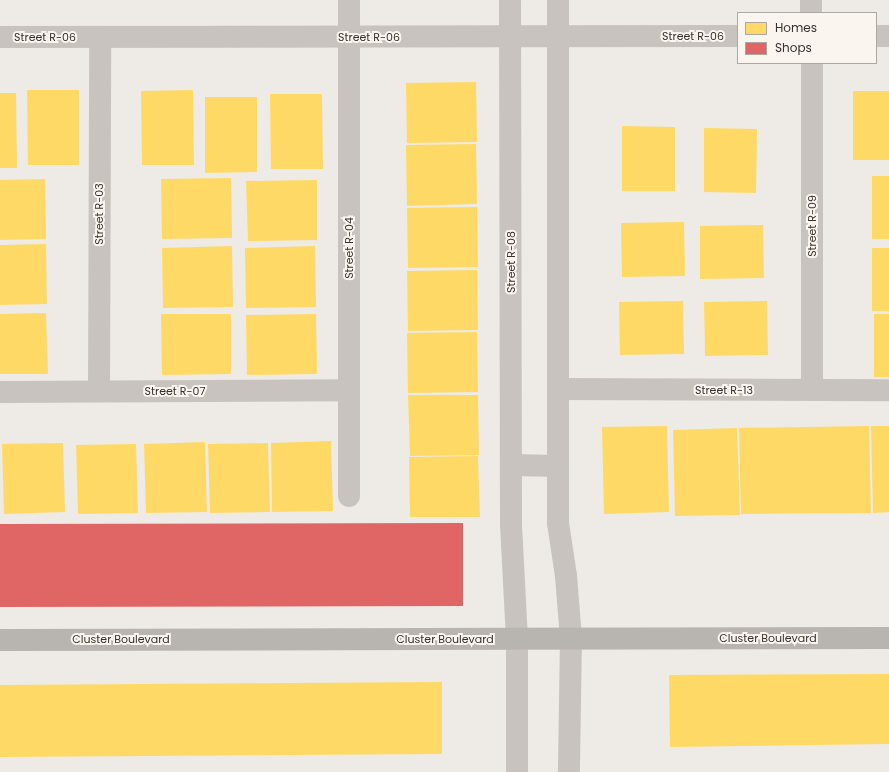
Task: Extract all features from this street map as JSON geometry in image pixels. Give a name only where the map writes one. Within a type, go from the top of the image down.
[{"type":"street","name":"Street R-04","points":[[349,0],[349,496]]},
{"type":"street","name":"Street R-08","points":[[510,0],[512,524],[517,639],[517,772]]},
{"type":"street","points":[[558,0],[558,523],[566,576],[571,638],[569,772]]},
{"type":"street","points":[[811,0],[811,12]]},
{"type":"street","name":"Street R-06","points":[[0,37],[349,36],[509,38],[737,36]]},
{"type":"street","points":[[877,36],[889,36]]},
{"type":"street","name":"Street R-03","points":[[99,391],[100,37]]},
{"type":"street","name":"Street R-09","points":[[812,64],[812,390]]},
{"type":"street","name":"Street R-13","points":[[558,389],[889,390]]},
{"type":"street","name":"Street R-07","points":[[0,392],[349,390]]},
{"type":"street","points":[[512,465],[558,466]]},
{"type":"street","name":"Cluster Boulevard","points":[[0,640],[889,638]]},
{"type":"building: Homes","points":[[476,82],[477,142],[407,143],[406,83]]},
{"type":"building: Homes","points":[[27,90],[79,90],[79,165],[28,165]]},
{"type":"building: Homes","points":[[193,90],[194,165],[142,165],[141,91]]},
{"type":"building: Homes","points":[[853,91],[889,91],[889,160],[853,160]]},
{"type":"building: Homes","points":[[0,93],[16,93],[17,168],[0,168]]},
{"type":"building: Homes","points":[[270,94],[322,94],[323,169],[271,169]]},
{"type":"building: Homes","points":[[205,97],[257,97],[257,172],[205,173]]},
{"type":"building: Homes","points":[[622,126],[675,127],[675,191],[622,191]]},
{"type":"building: Homes","points":[[704,128],[757,129],[756,193],[704,192]]},
{"type":"building: Homes","points":[[476,144],[477,204],[407,206],[406,145]]},
{"type":"building: Homes","points":[[872,176],[889,176],[889,239],[872,239]]},
{"type":"building: Homes","points":[[231,178],[232,238],[162,239],[161,179]]},
{"type":"building: Homes","points":[[45,179],[46,239],[0,240],[0,180]]},
{"type":"building: Homes","points":[[317,180],[317,240],[248,241],[246,181]]},
{"type":"building: Homes","points":[[477,207],[478,267],[408,268],[407,208]]},
{"type":"building: Homes","points":[[684,222],[685,276],[622,277],[621,223]]},
{"type":"building: Homes","points":[[763,225],[764,278],[700,279],[700,226]]},
{"type":"building: Homes","points":[[46,244],[47,304],[0,305],[0,245]]},
{"type":"building: Homes","points":[[232,246],[233,307],[163,308],[162,248]]},
{"type":"building: Homes","points":[[315,246],[316,307],[246,308],[245,248]]},
{"type":"building: Homes","points":[[872,248],[889,248],[889,311],[872,311]]},
{"type":"building: Homes","points":[[477,270],[478,330],[408,331],[407,271]]},
{"type":"building: Homes","points":[[683,301],[684,354],[620,355],[619,302]]},
{"type":"building: Homes","points":[[767,301],[768,355],[705,356],[704,302]]},
{"type":"building: Homes","points":[[46,313],[48,374],[0,374],[0,314]]},
{"type":"building: Homes","points":[[161,314],[231,314],[231,374],[162,375]]},
{"type":"building: Homes","points":[[316,314],[317,374],[247,375],[246,315]]},
{"type":"building: Homes","points":[[874,314],[889,314],[889,377],[874,377]]},
{"type":"building: Homes","points":[[477,332],[478,392],[408,393],[407,333]]},
{"type":"building: Homes","points":[[408,395],[478,395],[479,455],[410,456]]},
{"type":"building: Homes","points":[[667,426],[669,512],[604,514],[602,427]]},
{"type":"building: Homes","points":[[869,426],[871,513],[741,514],[739,428]]},
{"type":"building: Homes","points":[[871,426],[889,426],[889,512],[873,513]]},
{"type":"building: Homes","points":[[737,428],[740,515],[675,516],[673,430]]},
{"type":"building: Homes","points":[[331,441],[333,511],[272,512],[271,443]]},
{"type":"building: Homes","points":[[205,442],[207,512],[146,513],[144,444]]},
{"type":"building: Homes","points":[[63,443],[65,512],[4,514],[2,444]]},
{"type":"building: Homes","points":[[268,443],[270,512],[210,513],[208,444]]},
{"type":"building: Homes","points":[[136,444],[138,513],[78,514],[76,445]]},
{"type":"building: Homes","points":[[478,456],[480,517],[410,517],[409,457]]},
{"type":"building: Homes","points":[[889,674],[889,744],[670,747],[669,675]]},
{"type":"building: Homes","points":[[442,682],[442,754],[0,757],[0,685]]},
{"type":"building: Shops","points":[[463,523],[463,606],[0,607],[0,524]]}]
